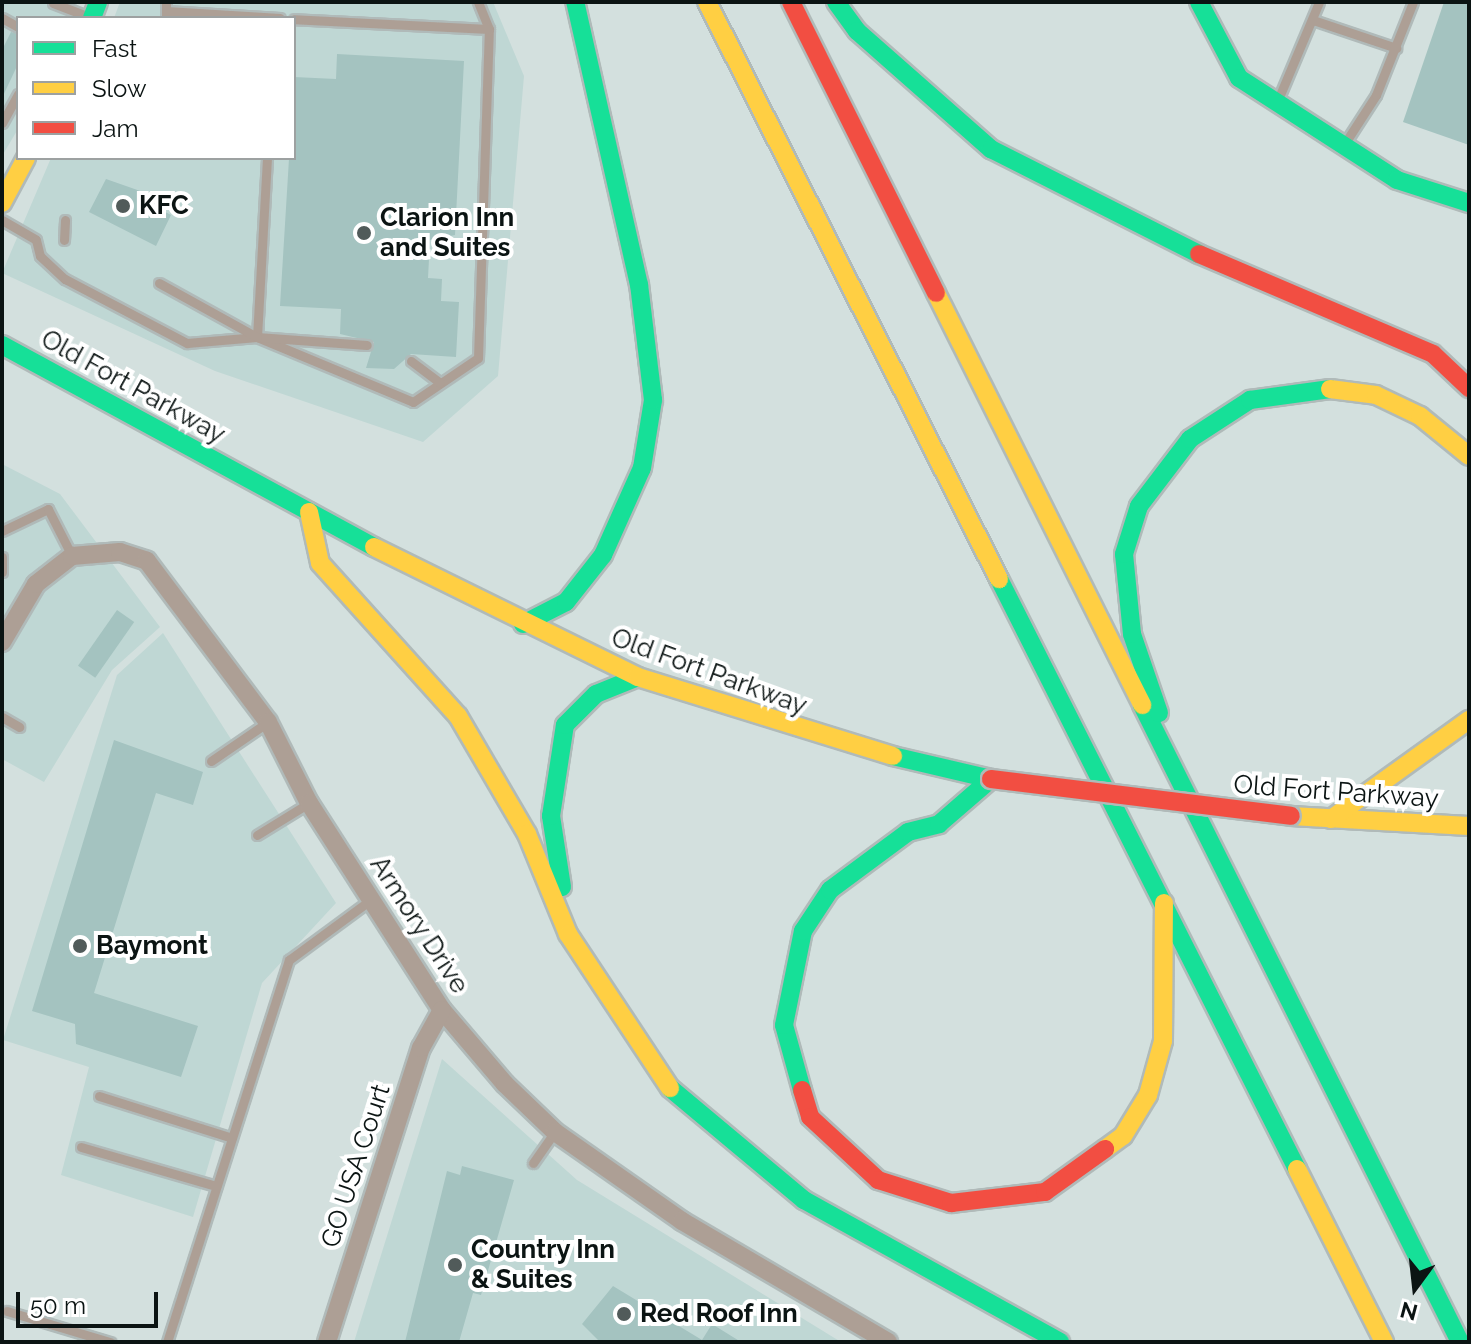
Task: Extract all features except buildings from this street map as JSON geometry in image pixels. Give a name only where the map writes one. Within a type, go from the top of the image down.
[{"type":"main road","points":[[523,624],[566,602],[611,541],[642,468],[653,400],[639,285],[575,2]]},
{"type":"main road","points":[[707,2],[1164,896],[1384,1342]]},
{"type":"main road","points":[[791,2],[1460,1342]]},
{"type":"main road","points":[[836,2],[857,31],[991,149],[1128,224],[1433,354],[1469,388]]},
{"type":"main road","points":[[1199,2],[1239,78],[1397,180],[1469,203]]},
{"type":"main road","points":[[4,193],[25,160]]},
{"type":"main road","name":"Old Fort Parkway","points":[[2,345],[523,624],[638,677],[820,739],[991,779],[1291,816],[1469,826]]},
{"type":"main road","points":[[1158,740],[1159,698],[1132,634],[1124,554],[1139,506],[1190,439],[1250,400],[1334,388],[1376,395],[1420,416],[1469,456]]},
{"type":"main road","points":[[309,512],[320,563],[458,716],[527,834],[568,934],[611,1009],[678,1101],[804,1200],[1060,1342]]},
{"type":"main road","points":[[611,1009],[563,894],[551,816],[565,725],[596,694],[638,677]]},
{"type":"main road","points":[[1331,819],[1469,720]]},
{"type":"main road","points":[[991,779],[939,824],[884,846],[830,890],[803,931],[788,980],[784,1025],[810,1117],[878,1180],[951,1203],[1000,1202],[1045,1192],[1123,1136],[1148,1095],[1163,1041],[1164,896]]},
{"type":"street","name":"Armory Drive","points":[[72,556],[120,552],[147,561],[268,722],[309,803],[373,898],[442,1010],[555,1132],[692,1228],[888,1342]]},
{"type":"street","points":[[2,642],[36,584],[72,556]]},
{"type":"street","name":"GO USA Court","points":[[327,1342],[421,1048],[442,1010]]},
{"type":"lane","points":[[159,283],[257,337],[413,402],[478,358],[489,29],[478,2]]},
{"type":"lane","points":[[1277,103],[1319,2]]},
{"type":"lane","points":[[1344,146],[1396,48],[1413,2]]},
{"type":"lane","points":[[53,3],[87,16]]},
{"type":"lane","points":[[166,10],[246,16]]},
{"type":"lane","points":[[296,19],[489,29]]},
{"type":"lane","points":[[1313,20],[1396,48]]},
{"type":"lane","points":[[2,123],[16,98]]},
{"type":"lane","points":[[257,337],[267,160]]},
{"type":"lane","points":[[2,220],[36,240],[40,256],[65,279],[187,343],[257,337],[367,345]]},
{"type":"lane","points":[[64,240],[65,220]]},
{"type":"lane","points":[[411,361],[440,383]]},
{"type":"lane","points":[[2,531],[48,509],[72,556]]},
{"type":"lane","points":[[2,557],[2,572]]},
{"type":"lane","points":[[2,717],[19,727]]},
{"type":"lane","points":[[211,761],[268,722]]},
{"type":"lane","points":[[257,835],[309,803]]},
{"type":"lane","points":[[167,1342],[289,960],[373,898]]},
{"type":"lane","points":[[99,1096],[232,1138]]},
{"type":"lane","points":[[533,1163],[555,1132]]},
{"type":"lane","points":[[81,1147],[216,1186]]},
{"type":"lane","points":[[7,1311],[110,1342]]},
{"type":"shaded area","points":[[2,2],[78,2],[72,16],[16,16],[16,132],[2,156]]},
{"type":"shaded area","name":"Clarion Inn and Suites","points":[[120,2],[493,2],[524,76],[498,376],[423,442],[215,371],[2,273],[50,160],[296,160],[296,16],[115,16]]},
{"type":"shaded area","points":[[2,464],[60,494],[160,627],[112,670],[44,782],[2,759]]},
{"type":"shaded area","points":[[163,633],[336,903],[262,983],[193,1217],[61,1175],[89,1067],[3,1040],[117,675]]},
{"type":"shaded area","points":[[442,1059],[577,1180],[841,1342],[354,1342]]},
{"type":"traffic: fast","points":[[93,16],[98,2]]},
{"type":"traffic: fast","points":[[523,624],[566,602],[603,555],[642,468],[653,400],[639,285],[575,2]]},
{"type":"traffic: fast","points":[[836,2],[857,31],[991,149],[1199,254]]},
{"type":"traffic: fast","points":[[1199,2],[1239,78],[1397,180],[1469,203]]},
{"type":"traffic: fast","points":[[2,345],[374,547]]},
{"type":"traffic: fast","points":[[1159,713],[1132,634],[1124,554],[1139,506],[1190,439],[1250,400],[1330,389]]},
{"type":"traffic: fast","points":[[999,579],[1297,1169]]},
{"type":"traffic: fast","points":[[562,887],[551,816],[565,725],[596,694],[638,677]]},
{"type":"traffic: fast","points":[[1142,705],[1460,1342]]},
{"type":"traffic: fast","points":[[893,756],[991,779]]},
{"type":"traffic: fast","points":[[802,1090],[784,1025],[803,931],[830,890],[908,832],[939,824],[991,779]]},
{"type":"traffic: fast","points":[[670,1088],[804,1200],[1060,1342]]},
{"type":"traffic: slow","points":[[707,2],[999,579]]},
{"type":"traffic: slow","points":[[2,203],[25,160]]},
{"type":"traffic: slow","points":[[936,293],[1142,705]]},
{"type":"traffic: slow","points":[[1330,389],[1376,395],[1420,416],[1469,456]]},
{"type":"traffic: slow","points":[[309,512],[320,563],[458,716],[527,834],[568,934],[670,1088]]},
{"type":"traffic: slow","points":[[374,547],[638,677],[893,756]]},
{"type":"traffic: slow","points":[[1331,819],[1469,720]]},
{"type":"traffic: slow","points":[[1291,816],[1469,826]]},
{"type":"traffic: slow","points":[[1105,1149],[1123,1136],[1148,1095],[1163,1041],[1164,903]]},
{"type":"traffic: slow","points":[[1297,1169],[1384,1342]]},
{"type":"traffic: jam","points":[[791,2],[936,293]]},
{"type":"traffic: jam","points":[[1199,254],[1433,354],[1469,388]]},
{"type":"traffic: jam","points":[[991,779],[1291,816]]},
{"type":"traffic: jam","points":[[802,1090],[810,1117],[878,1180],[951,1203],[1045,1192],[1105,1149]]},
{"type":"place","name":"KFC","points":[[123,206]]},
{"type":"place","name":"Clarion Inn and Suites","points":[[364,233]]},
{"type":"place","name":"Baymont","points":[[80,946]]},
{"type":"place","name":"Country Inn & Suites","points":[[455,1265]]},
{"type":"place","name":"Red Roof Inn","points":[[624,1314]]}]
